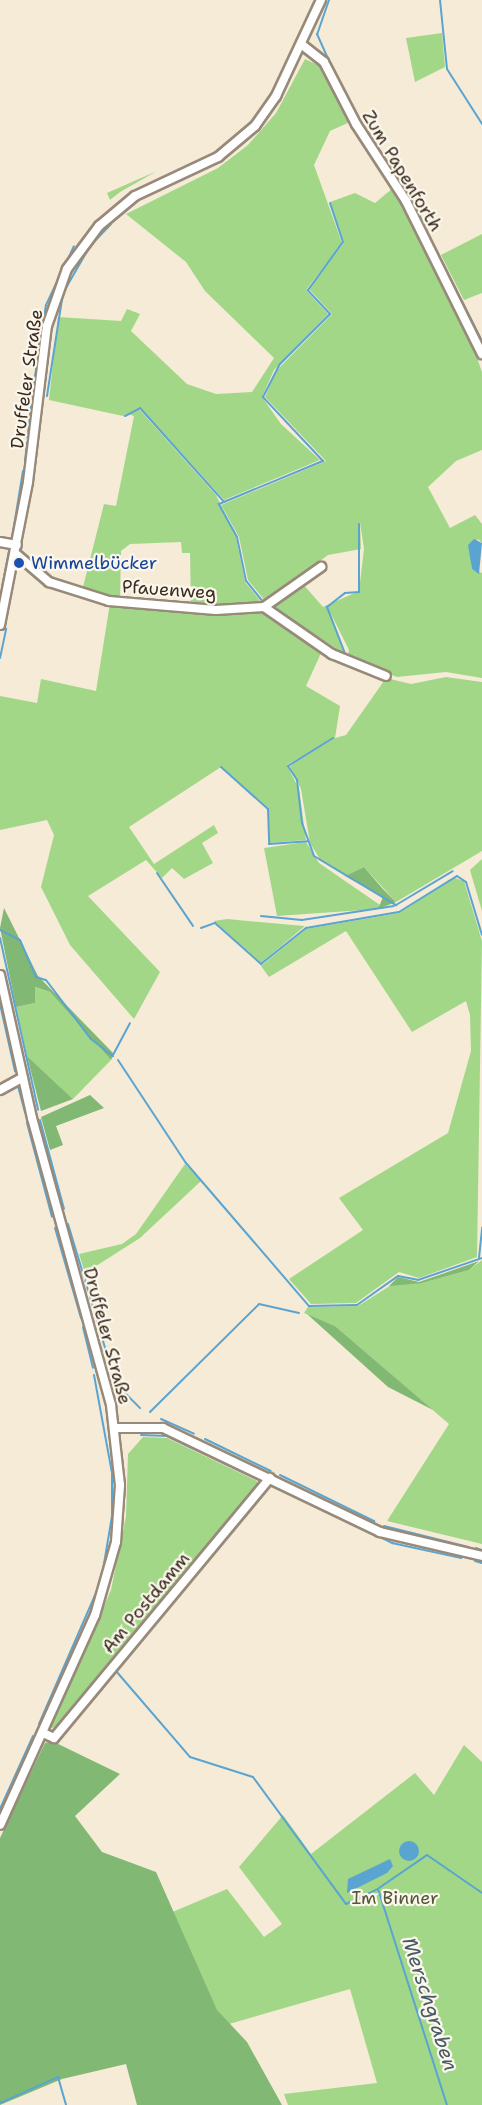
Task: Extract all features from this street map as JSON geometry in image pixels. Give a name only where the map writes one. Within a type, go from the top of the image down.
[{"type":"street","name":"Druffeler Straße","points":[[0,625],[16,549],[47,326],[67,269],[91,234],[128,201],[218,157],[247,135],[276,96],[321,0]]},
{"type":"street","name":"Zum Papenforth","points":[[301,44],[324,62],[356,124],[406,201],[482,354]]},
{"type":"street","points":[[0,542],[16,549]]},
{"type":"street","name":"Pfauenweg","points":[[16,549],[49,582],[109,601],[216,610],[264,607]]},
{"type":"street","points":[[321,567],[264,607],[332,654],[386,676]]},
{"type":"street","name":"Druffeler Straße","points":[[0,975],[23,1077],[115,1428],[163,1428],[380,1532],[482,1556]]},
{"type":"street","points":[[0,1090],[23,1077]]},
{"type":"street","name":"Am Postdamm","points":[[0,1825],[95,1615],[111,1563],[120,1485],[115,1428]]},
{"type":"street","name":"Am Postdamm","points":[[43,1733],[54,1738],[270,1478]]},
{"type":"green space","points":[[442,33],[445,67],[415,82],[406,38]]},
{"type":"green space","points":[[305,59],[320,66],[350,122],[330,131],[314,165],[342,243],[306,290],[328,314],[274,370],[262,397],[281,424],[320,460],[224,500],[140,407],[123,416],[49,400],[58,317],[121,321],[127,309],[140,314],[131,331],[187,384],[216,394],[252,392],[274,358],[205,291],[186,262],[126,214],[218,168],[248,145],[276,113]]},
{"type":"green space","points":[[157,171],[120,192],[110,200],[107,193]]},
{"type":"green space","points":[[393,188],[469,335],[482,372],[482,450],[456,461],[428,487],[450,528],[475,515],[482,524],[482,543],[478,539],[470,549],[472,569],[482,573],[482,678],[446,672],[397,677],[347,659],[349,650],[330,612],[346,655],[272,606],[302,583],[323,607],[359,591],[364,549],[360,522],[361,549],[328,555],[266,602],[248,580],[239,537],[221,505],[326,461],[265,397],[276,371],[332,314],[309,289],[344,243],[330,202],[355,193],[375,203]]},
{"type":"green space","points":[[482,234],[482,293],[464,300],[441,255]]},
{"type":"green space","points":[[138,408],[216,495],[236,537],[245,582],[262,603],[191,606],[190,553],[182,553],[181,542],[130,544],[121,551],[120,600],[82,591],[104,504],[116,506],[134,416],[128,414]]},
{"type":"green space","points":[[110,603],[264,611],[322,651],[306,686],[340,706],[335,738],[346,735],[386,678],[411,684],[446,677],[482,682],[482,851],[396,902],[364,867],[345,876],[321,861],[310,843],[301,789],[290,766],[334,738],[287,765],[299,789],[306,840],[269,843],[268,808],[221,767],[129,827],[154,864],[214,825],[218,833],[202,843],[213,863],[184,879],[172,868],[162,878],[146,860],[88,896],[160,972],[134,1019],[70,945],[41,887],[54,835],[47,820],[0,830],[0,696],[37,703],[41,679],[96,691]]},
{"type":"green space","points":[[306,842],[319,863],[380,905],[378,909],[277,916],[264,848]]},
{"type":"green space","points":[[482,859],[482,911],[470,870]]},
{"type":"green space","points":[[364,867],[396,902],[378,909],[383,897],[345,876]]},
{"type":"green space","points":[[455,878],[464,881],[482,941],[477,1257],[419,1278],[399,1272],[356,1303],[311,1304],[289,1279],[363,1230],[339,1198],[448,1133],[471,1051],[470,1015],[466,1001],[412,1032],[346,931],[269,977],[261,966],[306,929],[399,913]]},
{"type":"green space","points":[[4,908],[38,976],[114,1054],[111,1060],[50,992],[35,987],[35,1003],[16,1007],[0,928]]},
{"type":"green space","points":[[227,919],[305,926],[261,963],[214,921]]},
{"type":"green space","points":[[34,987],[50,992],[111,1060],[73,1099],[27,1056],[16,1007],[35,1003]]},
{"type":"green space","points":[[27,1056],[73,1099],[41,1111]]},
{"type":"green space","points":[[90,1095],[104,1108],[56,1126],[63,1145],[50,1150],[41,1117]]},
{"type":"green space","points":[[185,1164],[201,1181],[140,1238],[85,1273],[79,1254],[122,1244],[136,1234]]},
{"type":"green space","points":[[482,1260],[482,1544],[387,1521],[449,1424],[335,1326],[304,1313],[308,1307],[358,1306],[396,1282],[422,1283],[469,1270]]},
{"type":"green space","points":[[479,1261],[469,1270],[422,1283],[389,1286],[398,1277],[419,1282]]},
{"type":"green space","points":[[307,1314],[335,1326],[433,1410],[388,1387]]},
{"type":"green space","points":[[143,1437],[167,1438],[257,1481],[257,1488],[59,1727],[51,1728],[111,1590],[126,1516],[128,1454]]},
{"type":"green space","points":[[52,1741],[120,1774],[75,1816],[102,1852],[156,1872],[217,2010],[247,2042],[282,2105],[137,2105],[126,2064],[62,2079],[0,2105],[0,1838],[45,1743]]},
{"type":"green space","name":"Im Binner","points":[[464,1745],[482,1762],[482,2105],[288,2105],[284,2094],[377,2083],[350,1989],[229,2024],[217,2011],[170,1913],[227,1889],[264,1937],[282,1924],[239,1867],[283,1815],[311,1854],[415,1773],[434,1795]]},
{"type":"water","points":[[474,539],[482,543],[479,574],[472,569],[468,545]]},
{"type":"water","points":[[409,1841],[416,1844],[419,1851],[416,1858],[409,1861],[402,1858],[399,1851],[402,1844]]},
{"type":"water","points":[[390,1859],[393,1866],[387,1873],[347,1893],[348,1879]]},
{"type":"waterway","points":[[329,0],[317,34],[343,92]]},
{"type":"waterway","points":[[440,0],[447,69],[482,124]]},
{"type":"waterway","points":[[375,146],[415,209]]},
{"type":"waterway","points":[[264,603],[246,581],[237,537],[219,504],[323,461],[263,397],[280,364],[330,314],[308,290],[343,242],[330,203]]},
{"type":"waterway","points":[[47,396],[63,293],[90,246],[111,224]]},
{"type":"waterway","points":[[32,396],[46,305],[74,246]]},
{"type":"waterway","points":[[441,260],[482,341]]},
{"type":"waterway","points":[[25,461],[31,406]]},
{"type":"waterway","points":[[125,416],[140,408],[224,502]]},
{"type":"waterway","points":[[12,538],[23,471]]},
{"type":"waterway","points":[[346,656],[327,607],[345,593],[359,592],[359,524]]},
{"type":"waterway","points":[[2,587],[9,552]]},
{"type":"waterway","points":[[0,658],[6,629]]},
{"type":"waterway","points":[[333,738],[288,766],[297,780],[302,823],[314,856],[396,905],[453,871]]},
{"type":"waterway","points":[[221,767],[268,809],[269,844],[308,841]]},
{"type":"waterway","points":[[157,873],[193,926]]},
{"type":"waterway","points":[[201,928],[215,923],[261,964],[306,928],[399,912],[457,876],[466,882],[482,935]]},
{"type":"waterway","points":[[261,916],[302,920],[394,906]]},
{"type":"waterway","points":[[0,930],[20,940],[36,977],[46,980],[91,1039],[113,1056]]},
{"type":"waterway","points":[[0,938],[38,1110]]},
{"type":"waterway","points":[[0,1004],[15,1071]]},
{"type":"waterway","points":[[113,1055],[130,1023]]},
{"type":"waterway","points":[[118,1060],[186,1163],[309,1306],[357,1305],[398,1276],[418,1280],[482,1258]]},
{"type":"waterway","points":[[18,1086],[25,1113]]},
{"type":"waterway","points":[[40,1120],[64,1209]]},
{"type":"waterway","points":[[27,1123],[52,1217]]},
{"type":"waterway","points":[[68,1224],[93,1307]]},
{"type":"waterway","points":[[479,1258],[482,1227]]},
{"type":"waterway","points":[[55,1228],[81,1318]]},
{"type":"waterway","points":[[150,1412],[259,1304],[299,1313]]},
{"type":"waterway","points":[[97,1321],[109,1361]]},
{"type":"waterway","points":[[83,1327],[93,1368]]},
{"type":"waterway","points":[[94,1375],[112,1473],[112,1516],[102,1576]]},
{"type":"waterway","points":[[121,1389],[140,1408]]},
{"type":"waterway","points":[[161,1419],[194,1434]]},
{"type":"waterway","points":[[141,1435],[167,1436],[257,1479]]},
{"type":"waterway","points":[[205,1439],[271,1471]]},
{"type":"waterway","points":[[280,1475],[374,1521]]},
{"type":"waterway","points":[[324,1510],[392,1543],[461,1558]]},
{"type":"waterway","points":[[384,1526],[468,1547]]},
{"type":"waterway","points":[[476,1548],[482,1550]]},
{"type":"waterway","points":[[475,1561],[482,1563]]},
{"type":"waterway","points":[[39,1724],[99,1586]]},
{"type":"waterway","name":"Merschgraben","points":[[116,1671],[190,1757],[253,1777],[346,1904],[378,1889],[447,2105]]},
{"type":"waterway","points":[[0,1809],[33,1736]]},
{"type":"waterway","points":[[379,1888],[427,1855],[482,1893]]},
{"type":"waterway","points":[[0,2103],[58,2077],[66,2105]]},
{"type":"place","name":"Wimmelbücker","points":[[19,563]]}]
